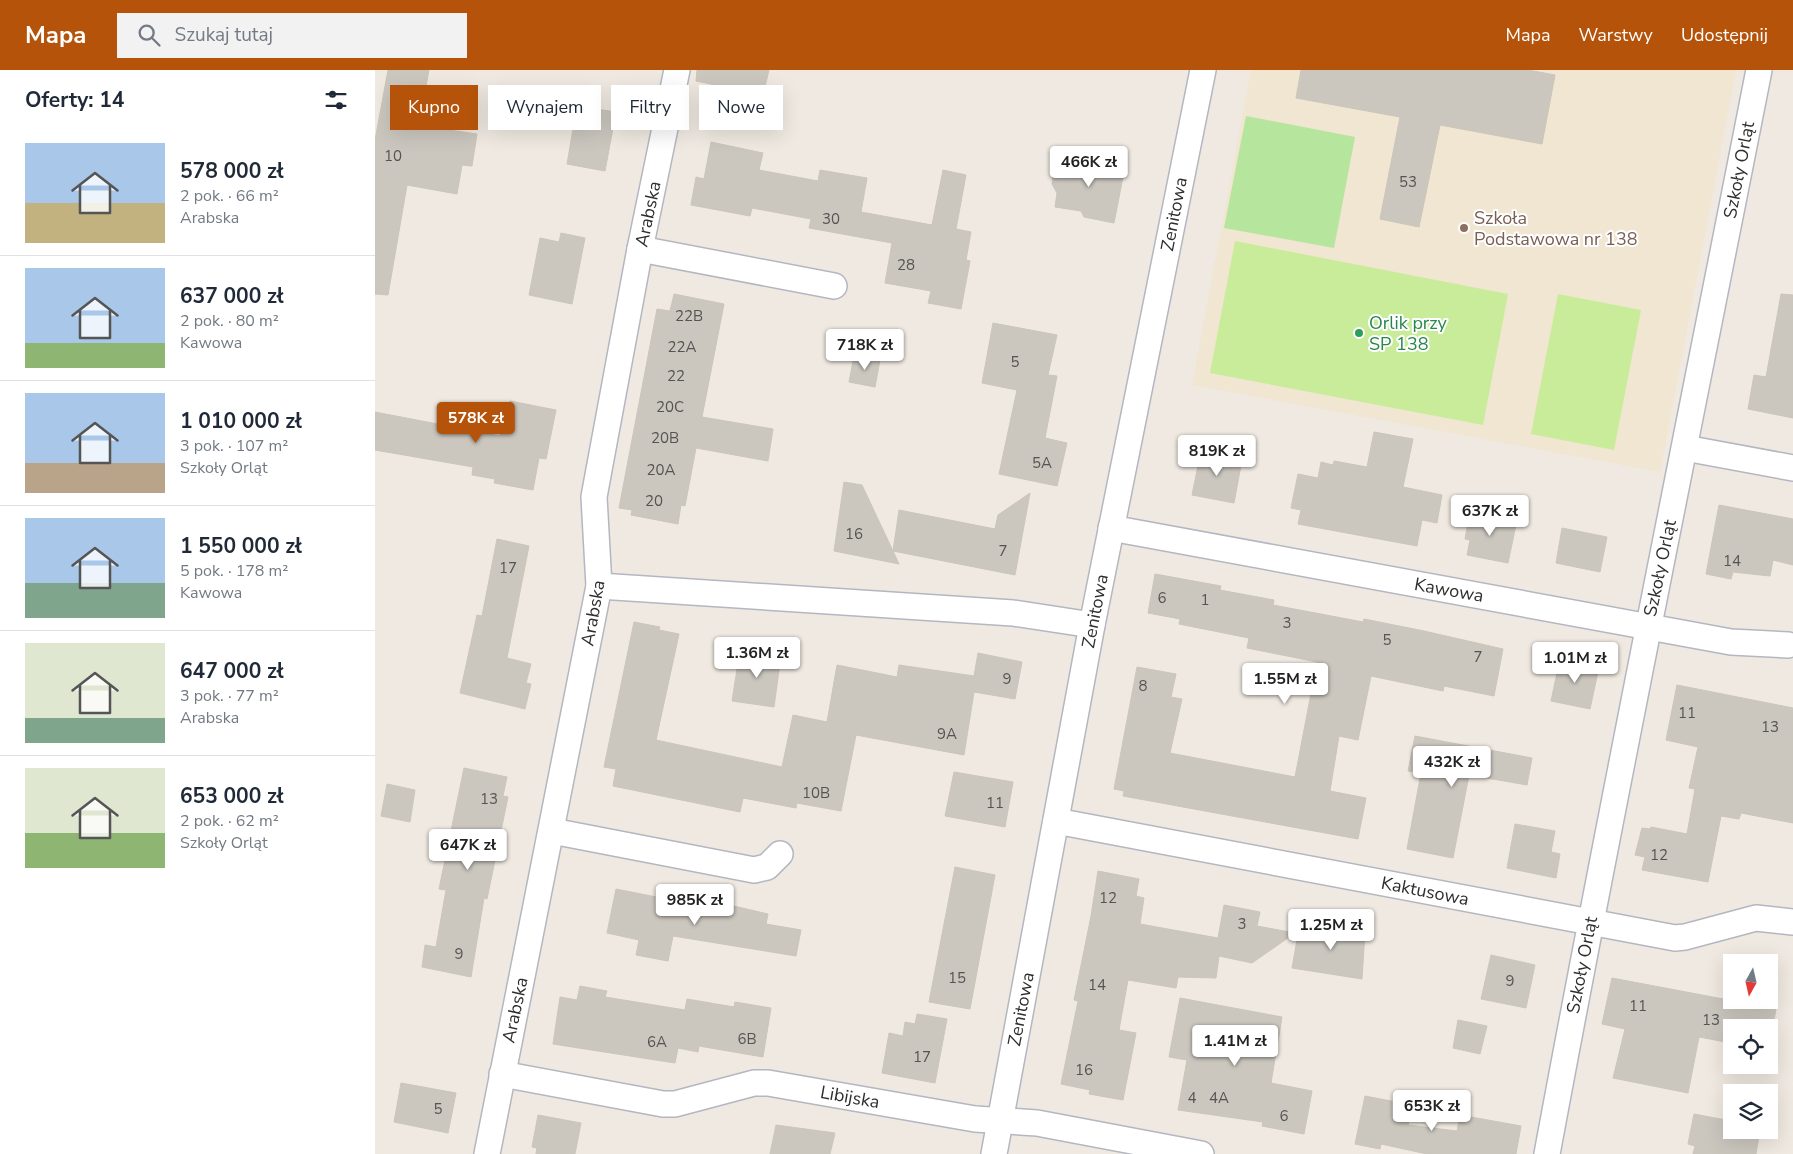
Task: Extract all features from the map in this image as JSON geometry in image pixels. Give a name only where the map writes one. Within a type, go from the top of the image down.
[{"type":"street","name":"Arabska","points":[[487,1154],[599,586],[595,497],[640,249],[677,70]]},
{"type":"street","name":"Zenitowa","points":[[994,1154],[1092,625],[1203,70]]},
{"type":"street","name":"Szkoły Orląt","points":[[1547,1154],[1647,627],[1685,448],[1759,70]]},
{"type":"street","points":[[640,249],[834,286]]},
{"type":"street","points":[[1685,448],[1793,468]]},
{"type":"street","name":"Kawowa","points":[[1111,528],[1731,642],[1788,645]]},
{"type":"street","points":[[599,586],[1013,613],[1092,625]]},
{"type":"street","name":"Kaktusowa","points":[[1056,821],[1675,938],[1757,918],[1793,922]]},
{"type":"street","points":[[552,831],[754,870],[767,867],[781,854]]},
{"type":"street","name":"Libijska","points":[[502,1074],[663,1104],[675,1104],[755,1084],[768,1083],[975,1120],[1037,1123],[1201,1154]]},
{"type":"shaded area","name":"Szkoła Podstawowa nr 138","points":[[1251,70],[1736,70],[1660,472],[1192,385]]},
{"type":"green space","points":[[1246,116],[1355,137],[1334,248],[1224,228]]},
{"type":"green space","name":"Orlik przy SP 138","points":[[1235,241],[1508,294],[1483,425],[1210,373]]},
{"type":"green space","points":[[1558,294],[1641,310],[1614,450],[1531,434]]},
{"type":"building","points":[[388,70],[429,70],[426,85],[390,85],[390,130],[449,130],[477,134],[472,166],[462,165],[457,194],[407,185],[388,295],[375,294],[375,140]]},
{"type":"building","points":[[697,70],[769,70],[765,85],[715,85],[696,81]]},
{"type":"building","points":[[1301,70],[1528,70],[1555,75],[1542,144],[1440,125],[1419,227],[1380,219],[1400,117],[1296,98]]},
{"type":"building","points":[[601,110],[611,111],[611,130],[613,130],[605,171],[567,164],[573,130],[601,130]]},
{"type":"building","points":[[711,142],[763,153],[759,170],[818,181],[820,170],[867,178],[861,212],[932,225],[943,170],[966,175],[956,229],[971,232],[966,260],[970,261],[961,309],[928,303],[931,291],[885,283],[892,243],[809,228],[811,219],[752,208],[750,216],[691,205],[696,177],[704,179]]},
{"type":"building","points":[[1064,155],[1122,167],[1120,177],[1123,177],[1114,223],[1084,217],[1081,211],[1055,207],[1057,193],[1052,184],[1053,175],[1061,169]]},
{"type":"building","points":[[561,233],[585,238],[572,304],[529,295],[540,238],[559,242]]},
{"type":"building","points":[[674,294],[724,304],[702,417],[773,429],[768,461],[696,448],[685,506],[681,505],[678,524],[631,515],[632,510],[619,508],[657,309],[670,311]]},
{"type":"building","points":[[1781,294],[1793,295],[1793,418],[1748,409],[1754,375],[1766,377]]},
{"type":"building","points":[[993,323],[1057,335],[1048,375],[1057,376],[1045,438],[1067,443],[1057,486],[999,474],[1017,390],[982,383]]},
{"type":"building","points":[[854,356],[880,360],[875,387],[849,382]]},
{"type":"building","points":[[510,401],[556,410],[546,459],[539,458],[533,490],[494,483],[495,479],[472,475],[473,467],[375,450],[375,412],[500,436]]},
{"type":"building","points":[[1374,432],[1413,439],[1403,487],[1442,495],[1437,523],[1422,520],[1417,546],[1298,524],[1301,510],[1291,508],[1298,474],[1318,478],[1321,462],[1333,465],[1334,461],[1367,467]]},
{"type":"building","points":[[1201,451],[1242,460],[1234,503],[1192,495]]},
{"type":"building","points":[[844,482],[862,485],[899,564],[834,551]]},
{"type":"building","points":[[1030,493],[1015,575],[893,551],[899,510],[995,529],[998,515]]},
{"type":"building","points":[[1719,505],[1793,519],[1793,565],[1773,560],[1770,576],[1733,572],[1731,579],[1706,574]]},
{"type":"building","points":[[1470,511],[1517,520],[1508,563],[1467,555],[1470,540],[1465,539]]},
{"type":"building","points":[[1562,528],[1607,537],[1600,572],[1556,563]]},
{"type":"building","points":[[497,539],[529,546],[507,658],[531,664],[526,683],[531,684],[525,709],[460,693],[477,615],[482,616]]},
{"type":"building","points":[[1155,574],[1221,586],[1220,590],[1274,600],[1273,605],[1363,622],[1364,619],[1503,649],[1494,696],[1444,686],[1443,691],[1371,676],[1358,740],[1339,736],[1330,791],[1366,798],[1358,839],[1123,796],[1124,791],[1114,789],[1137,667],[1176,674],[1171,697],[1182,699],[1170,753],[1295,777],[1317,662],[1247,648],[1249,638],[1179,624],[1180,619],[1148,613]]},
{"type":"building","points":[[634,622],[660,627],[659,630],[679,634],[656,740],[782,767],[793,715],[827,722],[837,665],[897,677],[899,665],[974,676],[978,653],[1022,662],[1015,699],[974,692],[964,755],[856,735],[841,811],[797,803],[796,808],[743,798],[740,812],[613,786],[616,769],[604,767]]},
{"type":"building","points":[[740,650],[781,656],[774,707],[732,701]]},
{"type":"building","points":[[1560,659],[1599,667],[1590,709],[1551,701]]},
{"type":"building","points":[[1677,685],[1793,708],[1793,823],[1741,813],[1739,819],[1721,816],[1708,882],[1642,870],[1645,857],[1635,855],[1642,828],[1650,829],[1651,827],[1687,834],[1695,789],[1689,788],[1698,747],[1666,740]]},
{"type":"building","points":[[1415,736],[1532,758],[1527,785],[1469,775],[1453,858],[1407,849],[1421,773],[1408,771]]},
{"type":"building","points":[[464,768],[507,777],[503,796],[508,797],[487,899],[484,898],[471,977],[422,967],[425,945],[436,947],[446,890],[439,889]]},
{"type":"building","points":[[954,772],[1013,782],[1005,827],[945,816]]},
{"type":"building","points":[[387,784],[415,790],[410,822],[381,816]]},
{"type":"building","points":[[1515,824],[1555,831],[1551,852],[1560,854],[1556,878],[1507,868]]},
{"type":"building","points":[[955,867],[995,875],[970,1009],[929,1002]]},
{"type":"building","points":[[1098,871],[1139,879],[1136,896],[1144,898],[1140,924],[1218,938],[1224,905],[1260,912],[1257,926],[1295,933],[1252,963],[1219,956],[1216,978],[1178,977],[1176,988],[1128,980],[1119,1030],[1136,1033],[1123,1100],[1089,1094],[1090,1090],[1061,1084],[1078,1001],[1074,1000]]},
{"type":"building","points":[[616,889],[707,907],[708,900],[768,914],[766,924],[801,930],[796,956],[673,936],[668,961],[636,955],[639,940],[607,933]]},
{"type":"building","points":[[1308,922],[1365,932],[1362,979],[1292,968],[1298,934],[1306,935]]},
{"type":"building","points":[[1491,955],[1535,965],[1526,1008],[1481,999]]},
{"type":"building","points":[[1612,978],[1723,999],[1723,1009],[1776,1009],[1774,1019],[1723,1019],[1723,1042],[1699,1037],[1688,1093],[1613,1078],[1625,1029],[1602,1024]]},
{"type":"building","points":[[580,986],[607,991],[605,997],[685,1010],[687,999],[734,1007],[735,1002],[771,1008],[763,1057],[699,1046],[698,1052],[678,1048],[675,1063],[553,1044],[560,997],[577,1000]]},
{"type":"building","points":[[1180,998],[1282,1017],[1271,1083],[1312,1091],[1304,1134],[1262,1126],[1263,1122],[1178,1110],[1187,1060],[1169,1057]]},
{"type":"building","points":[[917,1014],[947,1019],[935,1083],[882,1073],[889,1033],[903,1036],[905,1022],[915,1024]]},
{"type":"building","points":[[1458,1020],[1487,1026],[1480,1054],[1453,1048]]},
{"type":"building","points":[[401,1083],[456,1093],[448,1133],[394,1122]]},
{"type":"building","points":[[1365,1096],[1412,1105],[1408,1125],[1457,1131],[1460,1115],[1521,1126],[1516,1154],[1427,1154],[1381,1144],[1380,1149],[1355,1144]]},
{"type":"building","points":[[1694,1114],[1723,1119],[1723,1139],[1758,1139],[1756,1154],[1693,1154],[1695,1146],[1688,1144]]},
{"type":"building","points":[[538,1115],[581,1123],[575,1154],[536,1154],[537,1148],[532,1147]]},
{"type":"building","points":[[776,1125],[835,1133],[830,1154],[770,1154]]},
{"type":"place","name":"Szkoła Podstawowa nr 138","points":[[1464,228]]},
{"type":"place","name":"Orlik przy SP 138","points":[[1359,333]]}]
